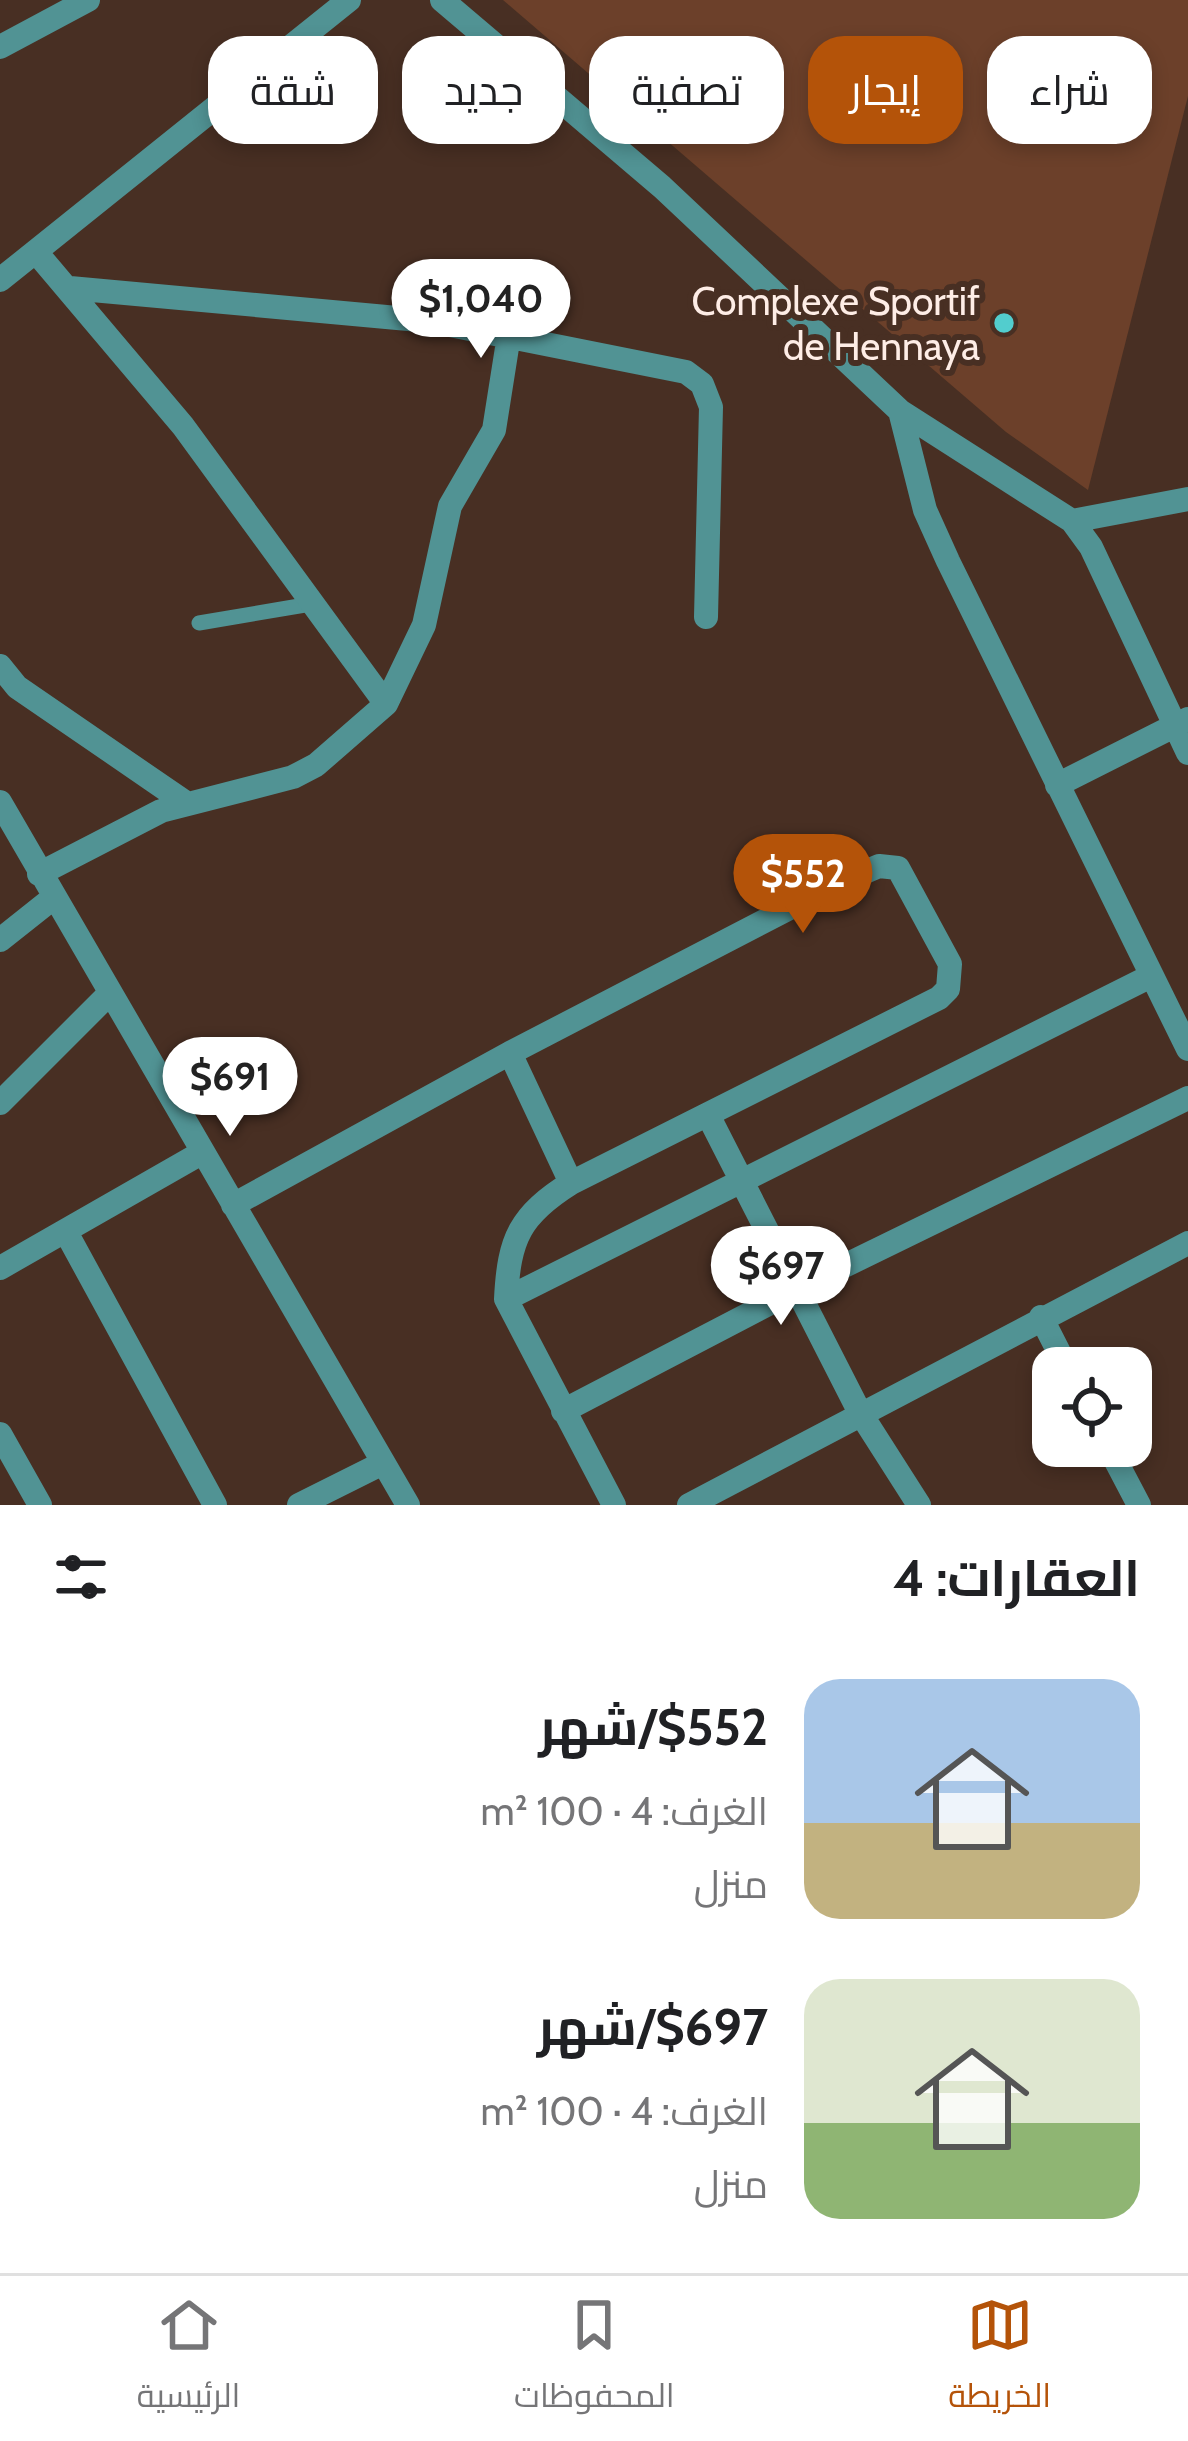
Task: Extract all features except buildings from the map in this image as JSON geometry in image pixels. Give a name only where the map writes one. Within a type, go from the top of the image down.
[{"type":"street","points":[[0,47],[88,0]]},
{"type":"street","points":[[0,280],[349,0]]},
{"type":"street","points":[[442,0],[662,187],[900,411],[1072,520],[1182,722],[1188,753]]},
{"type":"street","points":[[36,252],[183,426],[386,704]]},
{"type":"street","points":[[70,288],[430,321],[661,366],[702,384],[711,407],[706,616]]},
{"type":"street","points":[[39,874],[100,839],[186,803],[293,777],[316,765],[386,704],[424,626],[450,506],[494,430],[509,335]]},
{"type":"street","points":[[900,411],[925,510],[1188,1049]]},
{"type":"street","points":[[1072,520],[1188,499]]},
{"type":"street","points":[[0,666],[17,687],[186,803]]},
{"type":"street","points":[[1057,785],[1182,722]]},
{"type":"street","points":[[0,802],[408,1505]]},
{"type":"street","points":[[233,1205],[510,1053],[830,887],[879,866],[898,868],[950,964],[948,989],[531,1208],[508,1262],[506,1299],[614,1505]]},
{"type":"street","points":[[0,940],[52,898]]},
{"type":"street","points":[[506,1299],[740,1177],[1151,976]]},
{"type":"street","points":[[0,1103],[110,992]]},
{"type":"street","points":[[510,1053],[572,1183]]},
{"type":"street","points":[[563,1411],[795,1290],[1188,1099]]},
{"type":"street","points":[[707,1115],[860,1411],[919,1505]]},
{"type":"street","points":[[0,1268],[203,1152]]},
{"type":"street","points":[[66,1232],[215,1505]]},
{"type":"street","points":[[688,1505],[1188,1243]]},
{"type":"street","points":[[1041,1317],[1056,1347]]},
{"type":"street","points":[[0,1434],[40,1505]]},
{"type":"street","points":[[299,1505],[383,1463]]},
{"type":"street","points":[[1119,1467],[1139,1505]]},
{"type":"lane","points":[[199,623],[316,603]]},
{"type":"shaded area","name":"Complexe Sportif de Hennaya","points":[[503,0],[1188,0],[1188,96],[1088,490],[1006,432],[671,144],[784,144],[784,36],[589,36],[589,74],[565,53],[565,36],[545,36]]},
{"type":"place","name":"Complexe Sportif de Hennaya","points":[[1004,323]]}]
